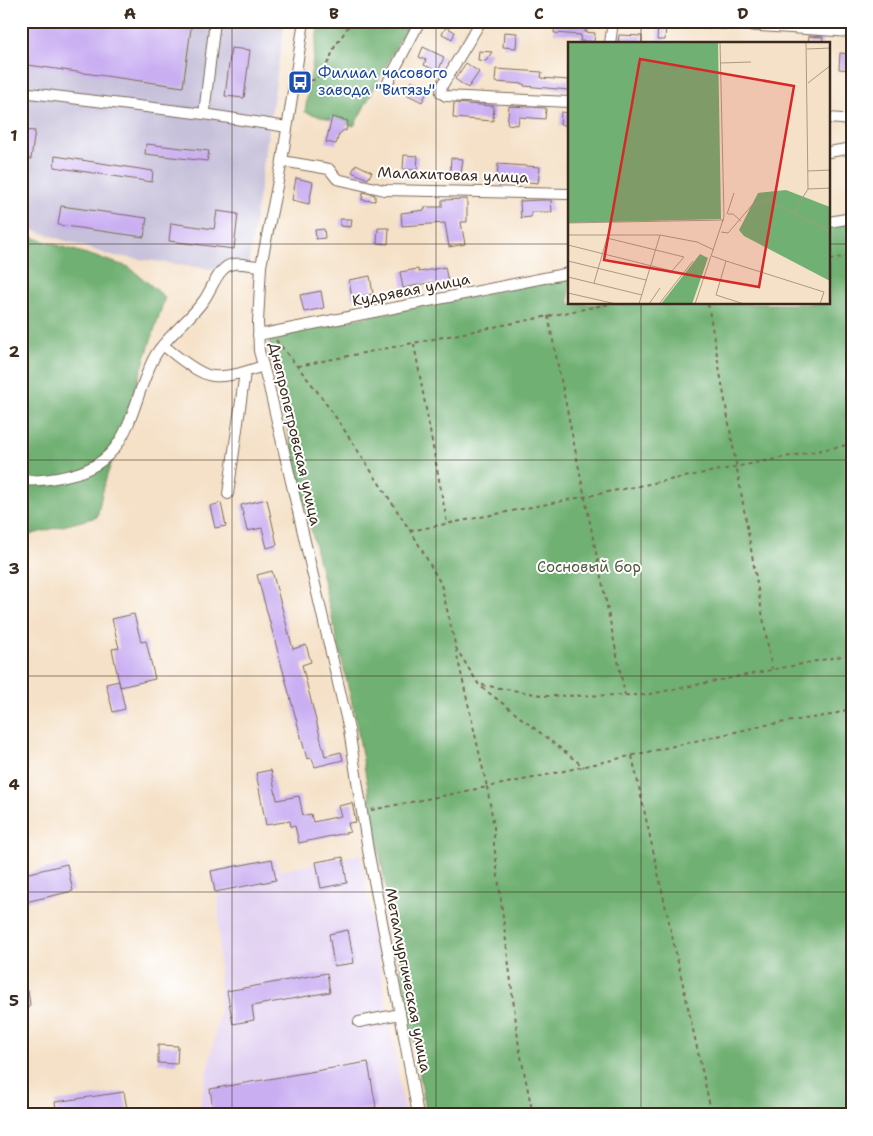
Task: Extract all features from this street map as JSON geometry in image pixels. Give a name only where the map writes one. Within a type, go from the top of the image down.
[{"type":"street","points":[[204,114],[215,21]]},
{"type":"street","name":"Днепропетровская улица","points":[[304,21],[288,127],[261,266],[258,322],[259,351],[349,730],[368,850]]},
{"type":"street","points":[[388,82],[420,21]]},
{"type":"street","points":[[481,21],[442,86],[441,93],[446,96],[568,102]]},
{"type":"street","points":[[610,42],[613,21]]},
{"type":"street","points":[[683,21],[852,32]]},
{"type":"street","points":[[21,92],[204,114],[288,127]]},
{"type":"street","points":[[830,118],[852,120]]},
{"type":"street","points":[[830,152],[852,148]]},
{"type":"street","name":"Малахитовая улица","points":[[282,161],[329,169],[337,179],[384,190],[568,194]]},
{"type":"street","points":[[830,222],[852,218]]},
{"type":"street","points":[[21,480],[34,481],[60,478],[84,472],[104,461],[113,451],[124,433],[156,354],[167,340],[192,316],[223,269],[233,264],[261,266]]},
{"type":"street","name":"Кудрявая улица","points":[[258,335],[568,274]]},
{"type":"street","points":[[163,345],[179,358],[211,376],[245,372],[263,366]]},
{"type":"street","points":[[228,494],[245,372]]},
{"type":"street","name":"Металлургическая улица","points":[[368,850],[418,1115]]},
{"type":"street","points":[[359,1022],[400,1014]]},
{"type":"path","points":[[294,87],[316,79],[329,61],[334,48],[352,21]]},
{"type":"path","points":[[830,260],[852,255]]},
{"type":"path","points":[[297,366],[604,305]]},
{"type":"path","points":[[708,305],[772,669]]},
{"type":"path","points":[[548,316],[625,695]]},
{"type":"path","points":[[258,335],[274,338],[314,387],[410,531],[441,584],[487,787],[494,827],[494,844],[519,1047],[533,1115]]},
{"type":"path","points":[[414,343],[447,524]]},
{"type":"path","points":[[410,531],[852,444]]},
{"type":"path","points":[[456,648],[479,685],[584,767]]},
{"type":"path","points":[[479,685],[547,696],[645,695],[852,654]]},
{"type":"path","points":[[362,812],[584,767],[766,725],[830,715],[852,708]]},
{"type":"path","points":[[632,756],[712,1115]]},
{"type":"shaded area","points":[[21,21],[285,21],[247,274],[109,255],[21,226]]},
{"type":"shaded area","points":[[361,854],[405,1115],[198,1115],[220,1011],[218,871],[275,859],[279,871]]},
{"type":"green space","points":[[319,21],[410,21],[354,126],[305,112]]},
{"type":"green space","name":"Сосновый бор","points":[[852,221],[852,1115],[427,1115],[355,716],[269,350],[270,336],[568,277],[568,305],[830,305],[830,225]]},
{"type":"green space","points":[[21,234],[129,267],[165,297],[104,485],[97,517],[21,537]]},
{"type":"building","points":[[21,21],[192,21],[183,87],[21,64]]},
{"type":"building","points":[[555,21],[596,22],[584,32],[595,33],[594,42],[580,41],[581,35],[554,33]]},
{"type":"building","points":[[658,24],[666,25],[665,40],[657,40]]},
{"type":"building","points":[[446,27],[455,32],[452,39],[442,34]]},
{"type":"building","points":[[504,32],[517,33],[516,48],[503,47]]},
{"type":"building","points":[[619,35],[642,36],[642,42],[618,42]]},
{"type":"building","points":[[809,36],[823,37],[822,42],[808,42]]},
{"type":"building","points":[[423,47],[444,57],[438,72],[424,65],[426,60],[419,57]]},
{"type":"building","points":[[231,48],[250,50],[244,98],[225,96]]},
{"type":"building","points":[[479,51],[492,52],[486,61],[478,60]]},
{"type":"building","points":[[840,53],[852,54],[852,70],[839,69]]},
{"type":"building","points":[[466,63],[479,72],[468,88],[455,79]]},
{"type":"building","points":[[496,69],[542,72],[541,78],[568,80],[568,90],[524,86],[524,84],[495,82]]},
{"type":"building","points":[[412,81],[429,89],[422,102],[406,94]]},
{"type":"building","points":[[454,103],[494,106],[493,121],[453,118]]},
{"type":"building","points":[[509,106],[546,108],[545,119],[519,117],[518,125],[507,124]]},
{"type":"building","points":[[561,112],[568,113],[568,125],[560,125]]},
{"type":"building","points":[[332,117],[348,121],[346,131],[344,130],[339,134],[336,144],[326,142]]},
{"type":"building","points":[[21,130],[35,131],[31,159],[21,158]]},
{"type":"building","points":[[146,144],[209,151],[207,161],[145,154]]},
{"type":"building","points":[[404,155],[418,156],[417,170],[403,169]]},
{"type":"building","points":[[55,156],[153,171],[152,182],[54,167]]},
{"type":"building","points":[[451,158],[463,159],[461,174],[450,173]]},
{"type":"building","points":[[356,164],[372,172],[368,179],[352,172]]},
{"type":"building","points":[[498,164],[540,167],[538,183],[497,179]]},
{"type":"building","points":[[296,178],[313,182],[309,204],[292,200]]},
{"type":"building","points":[[363,192],[375,195],[375,201],[362,200]]},
{"type":"building","points":[[467,199],[467,222],[461,222],[465,244],[449,247],[445,223],[402,226],[401,213],[425,210],[425,207],[442,207],[442,200]]},
{"type":"building","points":[[551,200],[552,212],[531,212],[531,217],[521,218],[520,201]]},
{"type":"building","points":[[61,206],[147,218],[144,237],[58,225]]},
{"type":"building","points":[[217,211],[238,214],[234,249],[169,241],[171,223],[214,229]]},
{"type":"building","points":[[340,219],[352,219],[351,227],[340,226]]},
{"type":"building","points":[[378,228],[389,228],[388,244],[377,243]]},
{"type":"building","points":[[324,229],[325,238],[316,239],[315,230]]},
{"type":"building","points":[[445,267],[448,282],[434,285],[433,282],[403,288],[400,272],[418,269],[419,272]]},
{"type":"building","points":[[370,276],[373,294],[352,298],[349,280]]},
{"type":"building","points":[[321,291],[324,308],[304,312],[300,295]]},
{"type":"building","points":[[267,499],[277,545],[267,548],[262,528],[247,531],[241,505]]},
{"type":"building","points":[[221,503],[226,526],[215,528],[210,506]]},
{"type":"building","points":[[272,571],[293,649],[306,645],[311,662],[302,665],[325,756],[341,752],[343,760],[315,767],[312,758],[307,759],[257,575]]},
{"type":"building","points":[[134,614],[141,642],[146,641],[155,679],[120,687],[112,649],[119,648],[112,619]]},
{"type":"building","points":[[119,681],[125,709],[113,712],[106,684]]},
{"type":"building","points":[[271,770],[277,800],[299,796],[303,816],[311,814],[313,822],[341,816],[338,806],[352,803],[356,822],[348,823],[350,832],[299,843],[295,826],[291,827],[290,821],[266,825],[256,773]]},
{"type":"building","points":[[343,857],[347,883],[321,888],[316,862]]},
{"type":"building","points":[[272,859],[276,880],[215,892],[211,871]]},
{"type":"building","points":[[67,864],[73,891],[21,903],[21,875]]},
{"type":"building","points":[[348,930],[354,963],[334,966],[329,934]]},
{"type":"building","points":[[327,973],[330,992],[252,1006],[254,1020],[233,1024],[227,991]]},
{"type":"building","points":[[28,991],[30,1005],[21,1018],[21,992]]},
{"type":"building","points":[[158,1045],[178,1046],[177,1064],[158,1063]]},
{"type":"building","points":[[368,1062],[376,1107],[331,1115],[214,1115],[210,1089]]},
{"type":"building","points":[[124,1092],[128,1115],[57,1115],[55,1102]]},
{"type":"place","name":"Филиал часового завода \"Витязь\"","points":[[300,82]]}]
